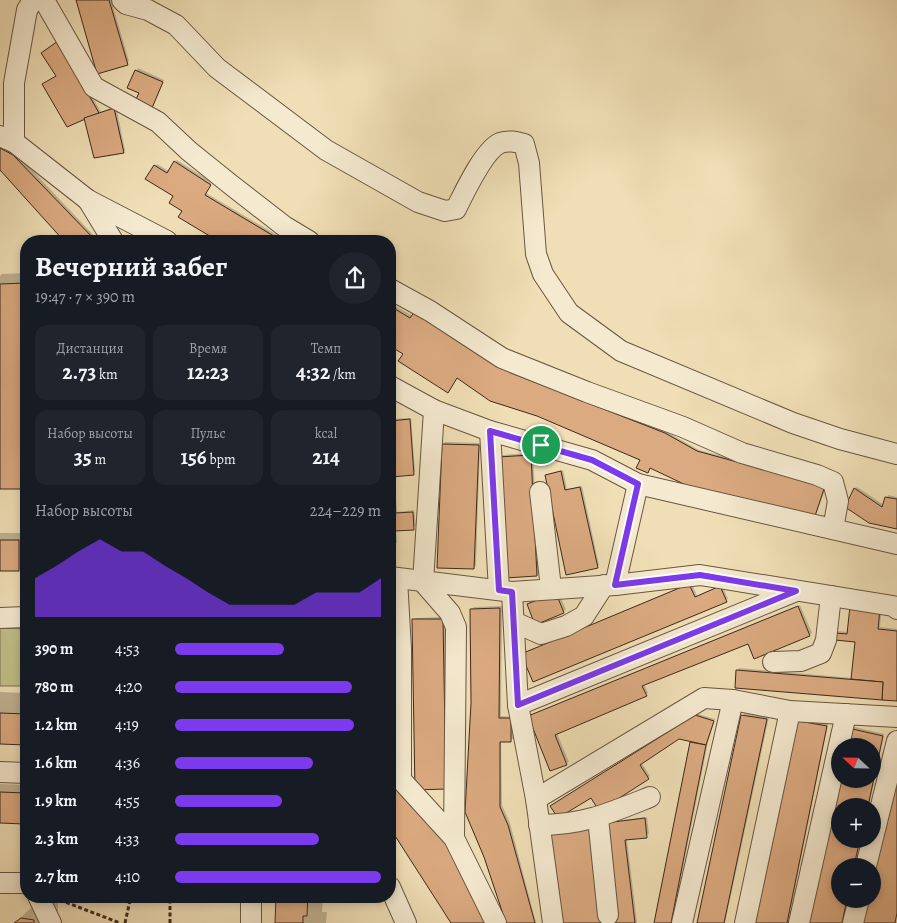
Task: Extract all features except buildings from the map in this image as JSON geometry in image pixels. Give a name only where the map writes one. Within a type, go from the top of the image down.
[{"type":"street","points":[[16,0],[24,30]]},
{"type":"street","points":[[33,0],[27,10],[24,30],[8,63],[14,83],[7,139],[88,200],[155,235]]},
{"type":"street","points":[[44,0],[94,87],[158,122],[188,151],[284,226],[299,235]]},
{"type":"street","points":[[122,0],[126,4],[148,10],[176,25],[217,68],[326,150],[418,202],[445,211],[456,209],[473,175],[498,144],[509,141],[524,144],[529,163],[536,254],[543,274],[569,313],[621,351],[793,423],[840,439],[897,454]]},
{"type":"street","points":[[88,200],[109,235]]},
{"type":"street","points":[[396,292],[430,310],[502,358],[683,427],[742,453],[817,475],[832,482],[838,501],[833,529]]},
{"type":"street","points":[[396,389],[434,410],[490,431],[592,460],[638,484],[897,544]]},
{"type":"street","points":[[434,410],[423,582],[450,613],[456,627],[454,838]]},
{"type":"street","points":[[490,431],[505,591],[514,622],[518,705],[536,799],[553,923]]},
{"type":"street","points":[[514,622],[541,634],[566,626],[584,616],[610,585],[638,484]]},
{"type":"street","points":[[540,492],[551,588]]},
{"type":"street","points":[[396,578],[505,591],[610,585],[700,575],[893,606],[897,609]]},
{"type":"street","points":[[518,705],[796,591]]},
{"type":"street","points":[[773,662],[801,660],[820,653],[826,640],[831,596]]},
{"type":"street","points":[[396,598],[401,649],[396,774],[454,838],[496,923]]},
{"type":"street","points":[[0,618],[20,617]]},
{"type":"street","points":[[536,799],[704,698],[733,700],[790,710],[897,718]]},
{"type":"street","points":[[682,923],[733,700]]},
{"type":"street","points":[[745,923],[790,710]]},
{"type":"street","points":[[799,923],[846,714]]},
{"type":"street","points":[[868,858],[897,741]]},
{"type":"street","points":[[0,772],[20,773]]},
{"type":"street","points":[[539,825],[558,825],[598,818],[650,797]]},
{"type":"street","points":[[598,818],[608,914]]},
{"type":"street","points":[[0,883],[20,883]]},
{"type":"street","points":[[396,900],[406,923]]},
{"type":"street","points":[[41,903],[51,923]]},
{"type":"street","points":[[250,923],[251,903]]},
{"type":"street","points":[[853,923],[856,908]]},
{"type":"path","points":[[67,903],[120,923]]},
{"type":"path","points":[[125,923],[129,903]]},
{"type":"path","points":[[170,903],[170,923]]},
{"type":"green space","points":[[0,628],[20,629],[20,686],[0,686]]},
{"type":"route","points":[[490,431],[541,445],[592,460],[638,484],[615,585],[668,577],[700,575],[796,591],[518,705],[512,592],[499,590],[490,431]]}]
